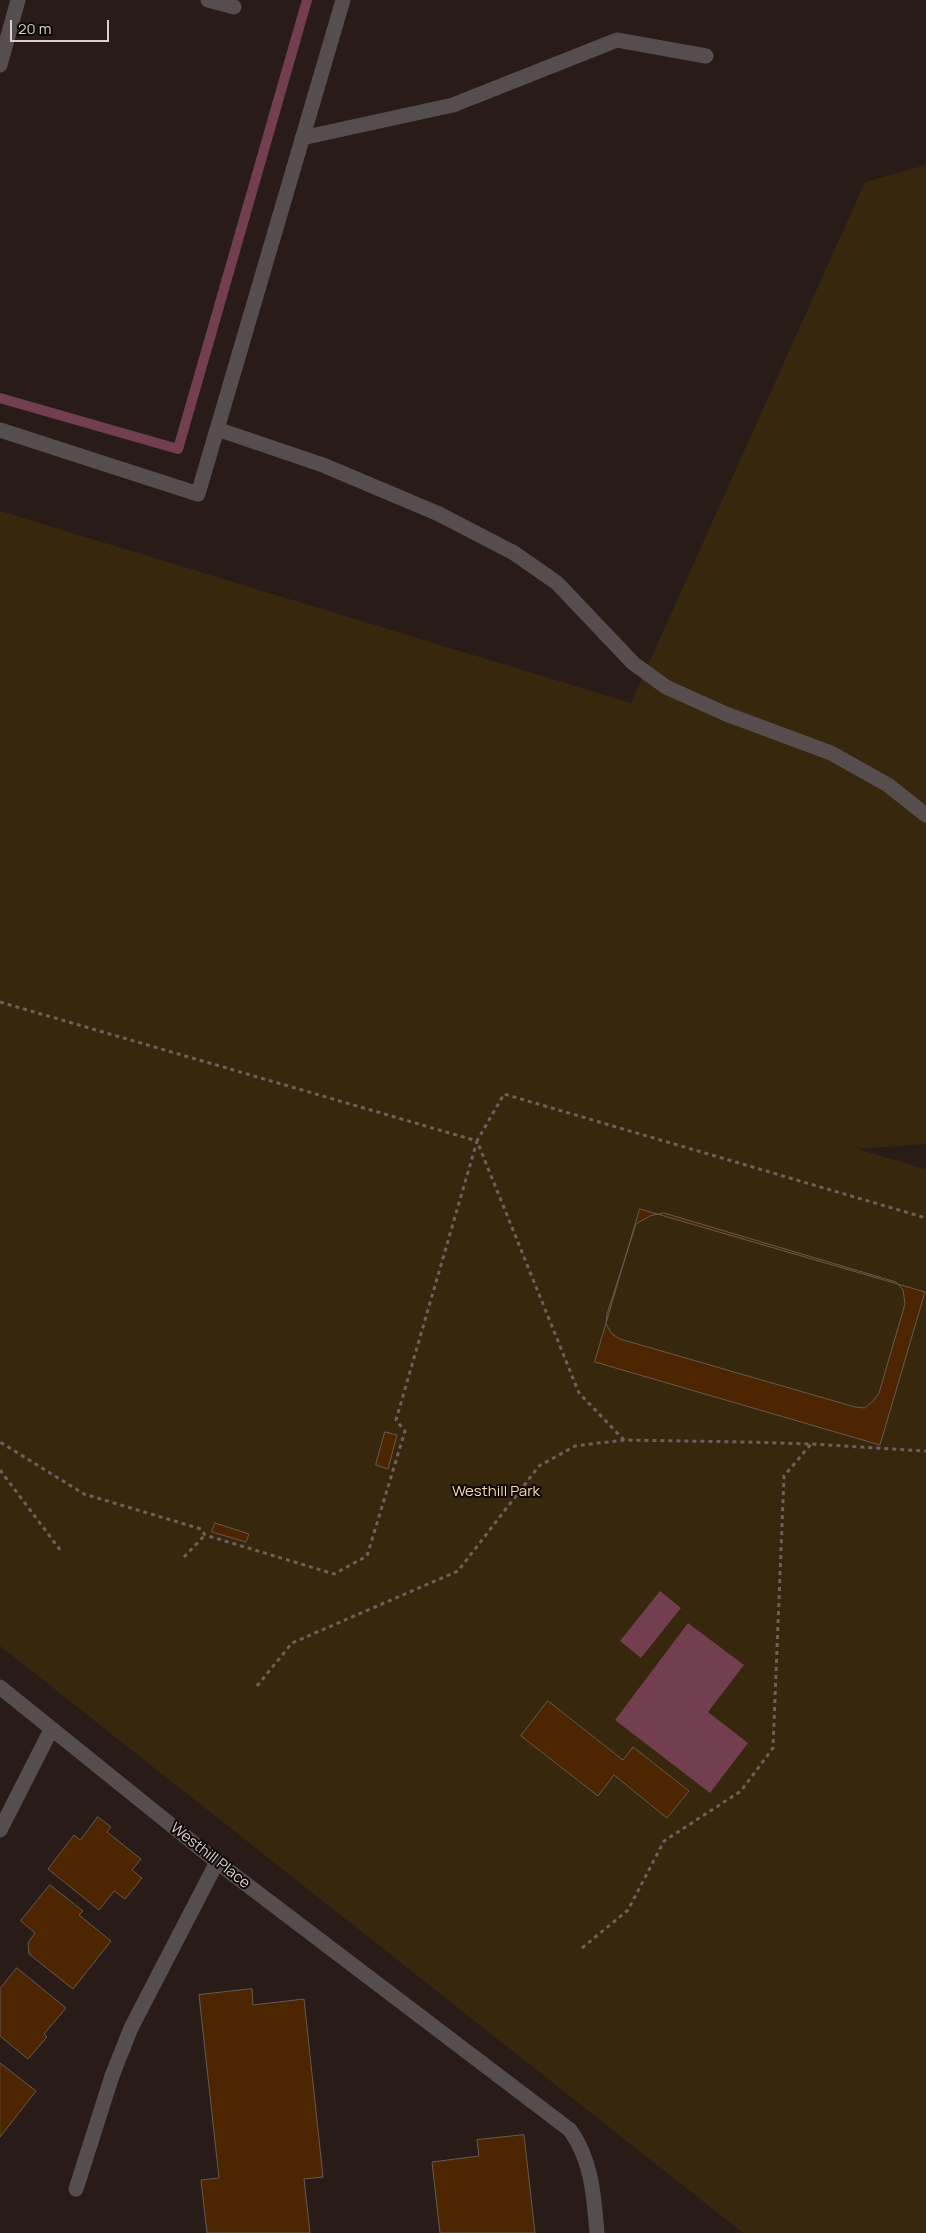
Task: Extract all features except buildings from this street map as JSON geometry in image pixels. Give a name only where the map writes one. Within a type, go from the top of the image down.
[{"type":"street","points":[[0,65],[18,0]]},
{"type":"street","points":[[208,0],[234,7]]},
{"type":"street","points":[[0,430],[198,494],[343,0]]},
{"type":"street","points":[[302,138],[453,105],[616,40],[706,56]]},
{"type":"street","points":[[217,429],[341,473],[439,514],[514,553],[557,583],[633,663],[666,687],[726,714],[831,752],[888,785],[926,815]]},
{"type":"street","name":"Westhill Place","points":[[0,1687],[217,1862],[570,2130],[580,2143],[594,2190],[597,2233]]},
{"type":"street","points":[[0,1830],[52,1730]]},
{"type":"street","points":[[76,2189],[112,2076],[132,2028],[217,1862]]},
{"type":"path","points":[[0,1002],[477,1142]]},
{"type":"path","points":[[0,1442],[84,1494],[201,1529],[205,1535],[334,1574],[367,1556],[405,1431],[396,1420],[477,1142],[504,1094],[926,1218]]},
{"type":"path","points":[[477,1142],[579,1392],[624,1440]]},
{"type":"path","points":[[257,1686],[292,1643],[458,1571],[539,1466],[575,1446],[624,1440],[810,1444],[926,1451]]},
{"type":"path","points":[[582,1948],[628,1910],[664,1841],[741,1791],[773,1748],[784,1476],[810,1444]]},
{"type":"path","points":[[0,1470],[61,1551]]},
{"type":"path","points":[[184,1557],[205,1535]]},
{"type":"green space","name":"Westhill Park","points":[[926,165],[926,1144],[857,1149],[926,1169],[926,2233],[743,2233],[0,1646],[0,511],[631,703],[865,182]]},
{"type":"shaded area","points":[[660,1591],[681,1608],[641,1658],[620,1641]]},
{"type":"shaded area","points":[[688,1623],[744,1665],[708,1712],[748,1743],[710,1793],[615,1720]]},
{"type":"waterway","points":[[0,398],[178,449],[307,0]]}]
